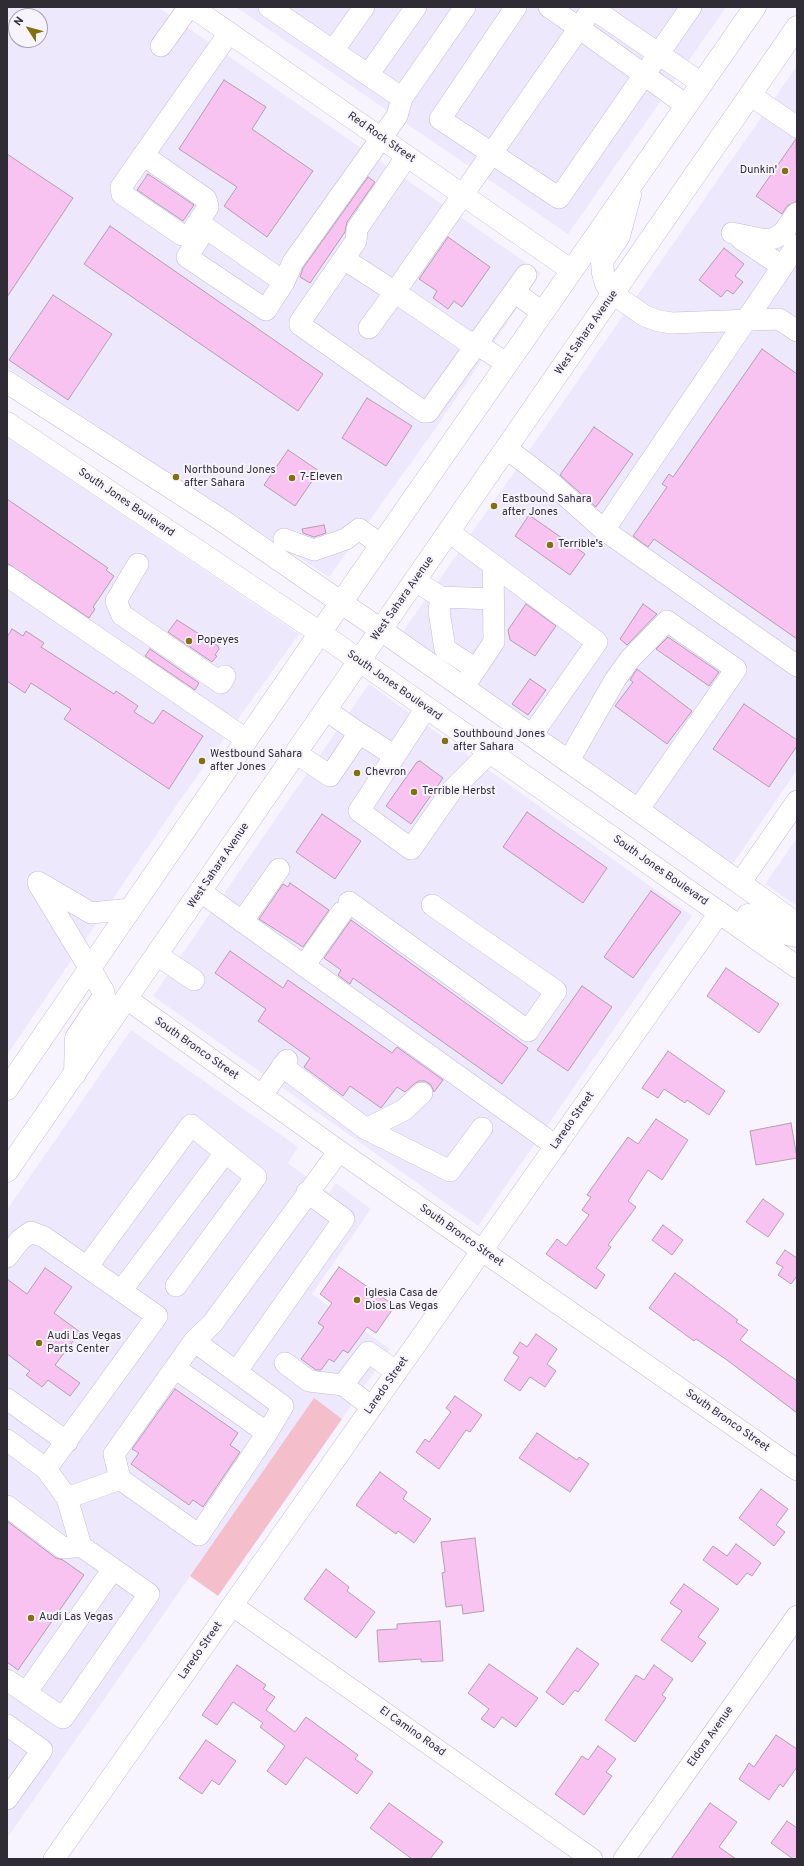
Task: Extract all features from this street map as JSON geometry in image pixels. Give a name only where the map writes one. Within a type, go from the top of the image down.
[{"type":"main road","points":[[7,1089],[320,633],[754,7]]},
{"type":"main road","name":"West Sahara Avenue","points":[[7,1171],[797,27]]},
{"type":"main road","points":[[613,294],[605,279],[602,261],[619,236],[634,180]]},
{"type":"main road","points":[[7,382],[220,519],[382,630],[797,924]]},
{"type":"main road","name":"South Jones Boulevard","points":[[7,423],[320,633],[359,662],[797,967]]},
{"type":"main road","points":[[720,912],[741,910],[770,930],[797,936]]},
{"type":"main road","points":[[75,1074],[76,1038],[104,996],[103,991],[90,969]]},
{"type":"street","name":"Red Rock Street","points":[[191,7],[571,270]]},
{"type":"street","points":[[161,46],[191,7]]},
{"type":"street","points":[[334,51],[364,7]]},
{"type":"street","points":[[368,75],[416,7]]},
{"type":"street","points":[[284,282],[293,262],[397,116],[402,98],[465,7]]},
{"type":"street","points":[[516,7],[440,119],[560,198],[691,7]]},
{"type":"street","points":[[549,7],[686,105]]},
{"type":"street","points":[[369,328],[492,154],[592,7],[701,83]]},
{"type":"street","points":[[278,10],[402,98]]},
{"type":"street","points":[[143,155],[229,33]]},
{"type":"street","points":[[750,95],[794,135]]},
{"type":"street","points":[[407,156],[358,229],[356,241],[300,322],[300,325],[424,412],[430,411],[526,275]]},
{"type":"street","points":[[782,266],[728,230],[762,239],[775,238],[783,233],[797,213]]},
{"type":"street","points":[[604,530],[797,245]]},
{"type":"street","points":[[344,259],[465,340],[477,344],[507,364]]},
{"type":"street","points":[[514,292],[542,312]]},
{"type":"street","points":[[613,294],[645,316],[659,321],[672,323],[779,319],[797,331]]},
{"type":"street","points":[[506,448],[549,481],[604,530],[797,666]]},
{"type":"street","points":[[284,539],[314,550],[346,539],[359,529],[381,545]]},
{"type":"street","points":[[449,532],[597,642],[532,736]]},
{"type":"street","points":[[138,564],[116,601],[122,615],[221,683],[225,676]]},
{"type":"street","points":[[463,688],[494,642],[493,565]]},
{"type":"street","points":[[7,576],[247,740]]},
{"type":"street","points":[[415,581],[441,597],[493,599]]},
{"type":"street","points":[[441,597],[439,611],[445,649],[476,669]]},
{"type":"street","points":[[568,762],[615,680],[630,659],[667,621],[736,668],[638,810]]},
{"type":"street","points":[[426,708],[359,811],[411,849],[452,790],[490,752]]},
{"type":"street","points":[[326,710],[395,756]]},
{"type":"street","points":[[296,753],[330,776],[359,733]]},
{"type":"street","points":[[740,883],[797,801]]},
{"type":"street","points":[[242,922],[279,869]]},
{"type":"street","points":[[90,969],[38,882],[91,913],[131,909]]},
{"type":"street","points":[[201,892],[556,1146]]},
{"type":"street","points":[[304,966],[345,907],[528,1031],[556,991],[432,906]]},
{"type":"street","name":"Laredo Street","points":[[54,1859],[720,912]]},
{"type":"street","points":[[157,955],[194,980]]},
{"type":"street","name":"South Bronco Street","points":[[127,999],[339,1151],[797,1470]]},
{"type":"street","points":[[262,1096],[285,1063],[330,1102],[366,1129],[450,1171],[482,1128]]},
{"type":"street","points":[[366,1129],[404,1110],[422,1092]]},
{"type":"street","points":[[311,1130],[330,1102]]},
{"type":"street","points":[[86,1267],[190,1125],[256,1177],[176,1286]]},
{"type":"street","points":[[194,1341],[283,1406],[267,1433],[199,1535],[120,1479],[114,1454],[194,1341],[212,1324],[307,1192],[339,1151]]},
{"type":"street","points":[[121,1291],[225,1153]]},
{"type":"street","points":[[236,1372],[344,1219],[307,1192]]},
{"type":"street","points":[[7,1257],[20,1240],[31,1232],[44,1237],[157,1316],[46,1469]]},
{"type":"street","points":[[343,1385],[368,1352],[397,1372]]},
{"type":"street","points":[[285,1363],[309,1381],[343,1385],[372,1408]]},
{"type":"street","points":[[175,1368],[267,1433]]},
{"type":"street","points":[[7,1399],[67,1442]]},
{"type":"street","points":[[7,1440],[46,1469],[67,1498],[81,1546],[149,1594],[63,1718],[7,1680]]},
{"type":"street","points":[[67,1498],[120,1479]]},
{"type":"street","points":[[7,1506],[63,1548],[81,1546]]},
{"type":"street","points":[[26,1693],[114,1569]]},
{"type":"street","name":"El Camino Road","points":[[233,1606],[592,1859]]},
{"type":"street","name":"Eldora Avenue","points":[[624,1859],[797,1616]]},
{"type":"street","points":[[7,1725],[42,1750],[7,1799]]},
{"type":"shaded area","points":[[7,7],[158,7],[541,273],[433,432],[329,577],[7,367]]},
{"type":"shaded area","points":[[236,7],[726,7],[568,234]]},
{"type":"shaded area","points":[[797,66],[797,770],[732,865],[402,633]]},
{"type":"shaded area","points":[[7,437],[299,634],[180,800],[7,1055]]},
{"type":"shaded area","points":[[369,684],[692,916],[478,1226],[153,996]]},
{"type":"shaded area","points":[[797,838],[797,906],[765,884]]},
{"type":"shaded area","points":[[131,1030],[298,1147],[288,1163],[329,1193],[336,1183],[371,1209],[312,1294],[390,1349],[342,1419],[314,1399],[7,1838],[7,1210]]},
{"type":"shaded area","points":[[314,1398],[342,1419],[218,1596],[190,1576]]},
{"type":"building","points":[[224,80],[266,107],[252,129],[313,171],[267,237],[224,206],[237,187],[179,149]]},
{"type":"building","name":"Dunkin'","points":[[796,139],[797,201],[787,206],[782,214],[756,196]]},
{"type":"building","points":[[7,154],[73,198],[7,297]]},
{"type":"building","points":[[148,174],[194,205],[183,221],[137,190]]},
{"type":"building","points":[[368,177],[375,182],[347,222],[345,232],[310,283],[300,277],[303,268]]},
{"type":"building","points":[[110,226],[323,374],[298,411],[84,264]]},
{"type":"building","points":[[448,237],[490,267],[462,307],[454,301],[448,309],[433,298],[437,291],[419,279]]},
{"type":"building","points":[[724,248],[744,264],[735,276],[743,282],[733,294],[727,290],[721,297],[699,280]]},
{"type":"building","points":[[53,295],[112,334],[68,400],[9,360]]},
{"type":"building","points":[[762,349],[797,374],[797,639],[654,539],[648,547],[633,536],[667,487],[662,484],[669,474],[673,477]]},
{"type":"building","points":[[367,398],[412,426],[386,466],[342,438]]},
{"type":"building","points":[[594,427],[633,454],[596,507],[560,475]]},
{"type":"building","name":"7-Eleven","points":[[288,450],[319,471],[295,506],[264,485]]},
{"type":"building","points":[[7,499],[108,568],[106,570],[114,576],[93,607],[95,609],[89,618],[7,563]]},
{"type":"building","name":"Terrible's","points":[[529,515],[585,554],[570,575],[515,536]]},
{"type":"building","points":[[324,525],[326,533],[314,537],[303,533],[302,529]]},
{"type":"building","points":[[526,604],[556,626],[535,656],[510,640],[508,630]]},
{"type":"building","points":[[643,604],[657,614],[627,645],[620,639]]},
{"type":"building","name":"Popeyes","points":[[177,620],[218,646],[219,649],[215,655],[217,656],[212,662],[168,632]]},
{"type":"building","points":[[12,629],[23,636],[26,631],[44,643],[41,647],[114,694],[116,691],[138,706],[134,712],[153,724],[163,710],[203,736],[169,789],[64,719],[71,709],[31,683],[25,693],[7,681],[7,637]]},
{"type":"building","points":[[668,637],[719,672],[709,686],[656,649]]},
{"type":"building","points":[[150,649],[199,683],[195,690],[145,656]]},
{"type":"building","points":[[637,669],[692,711],[667,744],[615,706],[633,682],[630,680]]},
{"type":"building","points":[[530,679],[546,690],[528,715],[512,704]]},
{"type":"building","points":[[744,704],[797,740],[797,746],[769,787],[713,749]]},
{"type":"building","name":"Terrible Herbst","points":[[420,761],[443,778],[411,824],[386,806],[417,762]]},
{"type":"building","points":[[527,812],[607,868],[583,903],[503,847]]},
{"type":"building","points":[[322,814],[361,841],[335,879],[296,852]]},
{"type":"building","points":[[290,883],[329,910],[303,947],[259,919],[283,884],[288,887]]},
{"type":"building","points":[[651,891],[681,912],[633,978],[604,957]]},
{"type":"building","points":[[351,920],[528,1048],[502,1084],[353,978],[350,984],[338,975],[341,970],[324,958]]},
{"type":"building","points":[[230,951],[283,988],[288,980],[392,1053],[397,1047],[443,1080],[434,1092],[431,1085],[425,1081],[419,1081],[405,1092],[397,1087],[381,1108],[350,1086],[343,1096],[304,1067],[310,1058],[258,1021],[266,1009],[215,973]]},
{"type":"building","points":[[726,968],[779,1004],[759,1033],[707,996]]},
{"type":"building","points":[[582,986],[612,1007],[568,1071],[537,1050]]},
{"type":"building","points":[[668,1051],[725,1091],[709,1115],[687,1100],[685,1103],[664,1089],[658,1098],[642,1088]]},
{"type":"building","points":[[656,1119],[688,1140],[662,1180],[648,1170],[628,1201],[636,1207],[608,1245],[611,1247],[596,1268],[605,1275],[596,1289],[546,1254],[557,1239],[566,1246],[589,1215],[582,1210],[591,1197],[587,1195],[608,1165],[628,1137],[638,1144]]},
{"type":"building","points":[[791,1123],[797,1158],[756,1165],[750,1131]]},
{"type":"building","points":[[763,1199],[784,1214],[768,1237],[746,1222]]},
{"type":"building","points":[[663,1225],[683,1240],[672,1255],[652,1240]]},
{"type":"building","points":[[785,1250],[797,1258],[797,1276],[791,1284],[778,1275],[783,1267],[776,1263]]},
{"type":"building","points":[[339,1267],[395,1306],[376,1333],[367,1327],[348,1353],[343,1350],[334,1362],[329,1359],[321,1370],[316,1370],[301,1359],[324,1327],[318,1323],[332,1303],[320,1294]]},
{"type":"building","name":"Audi Las Vegas Parts Center","points":[[45,1268],[72,1287],[54,1313],[80,1332],[55,1365],[80,1383],[70,1396],[48,1380],[42,1387],[26,1375],[30,1371],[7,1354],[7,1279],[27,1294]]},
{"type":"building","points":[[675,1273],[738,1320],[736,1322],[748,1330],[740,1340],[797,1381],[797,1413],[727,1360],[696,1339],[694,1341],[649,1308]]},
{"type":"building","points":[[536,1334],[557,1349],[547,1364],[556,1371],[545,1387],[530,1377],[520,1391],[504,1380],[519,1357],[513,1353],[520,1342],[527,1347]]},
{"type":"building","points":[[175,1389],[238,1433],[230,1445],[240,1452],[203,1507],[193,1500],[189,1505],[131,1464],[139,1453],[132,1449]]},
{"type":"building","points":[[455,1396],[482,1415],[470,1432],[466,1430],[439,1469],[416,1452],[425,1439],[429,1442],[451,1412],[446,1408]]},
{"type":"building","points":[[537,1433],[577,1460],[579,1457],[589,1464],[570,1492],[519,1458]]},
{"type":"building","points":[[380,1472],[407,1492],[403,1499],[431,1519],[414,1543],[398,1531],[396,1534],[356,1505]]},
{"type":"building","points":[[761,1489],[788,1509],[776,1525],[785,1532],[774,1546],[739,1518]]},
{"type":"building","name":"Audi Las Vegas","points":[[7,1521],[56,1558],[63,1560],[84,1575],[18,1670],[7,1662]]},
{"type":"building","points":[[475,1538],[484,1611],[463,1614],[462,1605],[446,1607],[442,1573],[445,1572],[441,1542]]},
{"type":"building","points":[[736,1544],[761,1563],[752,1576],[747,1573],[737,1585],[703,1560],[713,1546],[727,1556]]},
{"type":"building","points":[[326,1569],[349,1587],[347,1591],[375,1612],[356,1638],[304,1599]]},
{"type":"building","points":[[684,1584],[719,1609],[698,1637],[706,1643],[692,1662],[661,1640],[682,1611],[670,1603]]},
{"type":"building","points":[[440,1621],[443,1661],[421,1662],[421,1659],[379,1662],[377,1630],[397,1629],[397,1624]]},
{"type":"building","points":[[577,1648],[599,1664],[578,1692],[575,1690],[563,1705],[546,1692]]},
{"type":"building","points":[[489,1664],[538,1698],[516,1727],[502,1717],[494,1728],[481,1719],[489,1709],[468,1693]]},
{"type":"building","points":[[237,1665],[266,1685],[263,1689],[275,1697],[266,1710],[295,1732],[306,1717],[358,1755],[355,1759],[373,1772],[357,1794],[306,1757],[286,1785],[267,1771],[285,1746],[260,1727],[263,1723],[233,1702],[217,1725],[202,1715]]},
{"type":"building","points":[[654,1665],[673,1679],[662,1695],[666,1698],[635,1742],[605,1720],[636,1675],[644,1680]]},
{"type":"building","points":[[776,1735],[797,1749],[797,1767],[783,1787],[780,1784],[769,1800],[739,1779],[749,1763],[754,1767]]},
{"type":"building","points":[[206,1740],[236,1761],[219,1785],[212,1780],[202,1794],[179,1778]]},
{"type":"building","points":[[598,1746],[616,1759],[606,1772],[612,1776],[584,1815],[555,1794],[582,1756],[588,1760]]},
{"type":"building","points":[[389,1803],[443,1842],[430,1859],[412,1859],[370,1828]]},
{"type":"building","points":[[710,1803],[737,1822],[719,1847],[736,1859],[671,1859]]},
{"type":"building","points":[[787,1821],[797,1828],[797,1859],[793,1859],[771,1843]]},
{"type":"place","name":"Dunkin'","points":[[785,171]]},
{"type":"place","name":"Northbound Jones after Sahara","points":[[176,477]]},
{"type":"place","name":"7-Eleven","points":[[292,478]]},
{"type":"place","name":"Eastbound Sahara after Jones","points":[[494,506]]},
{"type":"place","name":"Terrible's","points":[[550,545]]},
{"type":"place","name":"Popeyes","points":[[189,641]]},
{"type":"place","name":"Southbound Jones after Sahara","points":[[445,741]]},
{"type":"place","name":"Westbound Sahara after Jones","points":[[202,761]]},
{"type":"place","name":"Chevron","points":[[357,773]]},
{"type":"place","name":"Terrible Herbst","points":[[414,792]]},
{"type":"place","name":"Iglesia Casa de Dios Las Vegas","points":[[357,1300]]},
{"type":"place","name":"Audi Las Vegas Parts Center","points":[[39,1343]]},
{"type":"place","name":"Audi Las Vegas","points":[[31,1618]]}]
